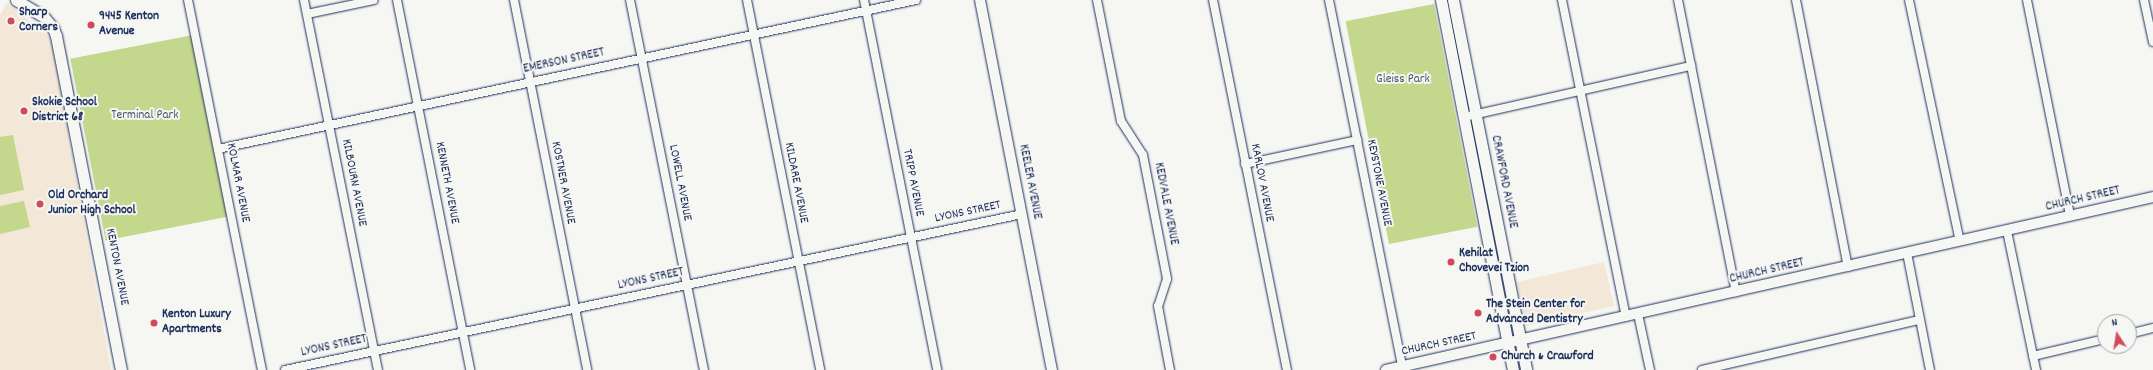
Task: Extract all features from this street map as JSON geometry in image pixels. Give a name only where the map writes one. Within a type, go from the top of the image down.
[{"type":"main road","name":"KENTON AVENUE","points":[[16,0],[43,16],[53,28],[56,36],[122,370]]},
{"type":"main road","name":"CRAWFORD AVENUE","points":[[1441,0],[1513,370]]},
{"type":"main road","name":"CRAWFORD AVENUE","points":[[1453,0],[1526,370]]},
{"type":"street","name":"KOLMAR AVENUE","points":[[188,0],[262,370]]},
{"type":"street","name":"KILBOURN AVENUE","points":[[304,0],[378,370]]},
{"type":"street","points":[[307,14],[374,0]]},
{"type":"street","name":"KENNETH AVENUE","points":[[397,0],[470,370]]},
{"type":"street","name":"KOSTNER AVENUE","points":[[514,0],[587,370]]},
{"type":"street","name":"LOWELL AVENUE","points":[[630,0],[704,370]]},
{"type":"street","name":"KILDARE AVENUE","points":[[747,0],[820,370]]},
{"type":"street","name":"TRIPP AVENUE","points":[[864,0],[937,370]]},
{"type":"street","name":"EMERSON STREET","points":[[218,149],[916,0]]},
{"type":"street","name":"KEELER AVENUE","points":[[980,0],[1052,370]]},
{"type":"street","name":"KEDVALE AVENUE","points":[[1097,0],[1121,122],[1143,155],[1167,279],[1158,306],[1170,370]]},
{"type":"street","name":"KARLOV AVENUE","points":[[1213,0],[1286,370]]},
{"type":"street","name":"KEYSTONE AVENUE","points":[[1329,0],[1403,368]]},
{"type":"street","points":[[1562,0],[1626,317]]},
{"type":"street","points":[[1678,0],[1736,292]]},
{"type":"street","points":[[1796,0],[1848,267]]},
{"type":"street","points":[[1908,0],[1960,241]]},
{"type":"street","points":[[2027,0],[2070,216]]},
{"type":"street","points":[[2144,0],[2153,42]]},
{"type":"street","points":[[1464,117],[1691,66]]},
{"type":"street","points":[[1245,164],[1357,140]]},
{"type":"street","name":"CHURCH STREET","points":[[1386,370],[1403,368],[2153,197]]},
{"type":"street","name":"LYONS STREET","points":[[285,370],[1022,214]]},
{"type":"street","points":[[2007,231],[2036,370]]},
{"type":"street","points":[[1907,253],[1930,370]]},
{"type":"street","points":[[1638,314],[1650,370]]},
{"type":"street","points":[[1702,370],[1920,320]]},
{"type":"street","points":[[2137,332],[2153,328]]},
{"type":"street","points":[[2033,356],[2097,341]]},
{"type":"shaded area","name":"Old Orchard Junior High School","points":[[7,3],[51,38],[111,370],[0,370],[0,15]]},
{"type":"shaded area","points":[[1604,262],[1614,306],[1526,326],[1516,282]]},
{"type":"green space","name":"Gleiss Park","points":[[1434,4],[1477,227],[1389,244],[1346,21]]},
{"type":"green space","name":"Terminal Park","points":[[193,35],[228,217],[106,240],[70,59]]},
{"type":"green space","points":[[13,135],[24,190],[0,195],[0,137]]},
{"type":"green space","points":[[24,201],[30,227],[0,234],[0,206]]},
{"type":"place","name":"Sharp Corners","points":[[11,21]]},
{"type":"place","name":"9445 Kenton Avenue","points":[[91,25]]},
{"type":"place","name":"Skokie School District 68","points":[[24,111]]},
{"type":"place","name":"Old Orchard Junior High School","points":[[40,204]]},
{"type":"place","name":"Kehilat Chovevei Tzion","points":[[1451,262]]},
{"type":"place","name":"The Stein Center for Advanced Dentistry","points":[[1478,313]]},
{"type":"place","name":"Kenton Luxury Apartments","points":[[154,323]]},
{"type":"place","name":"Church & Crawford","points":[[1493,357]]}]
